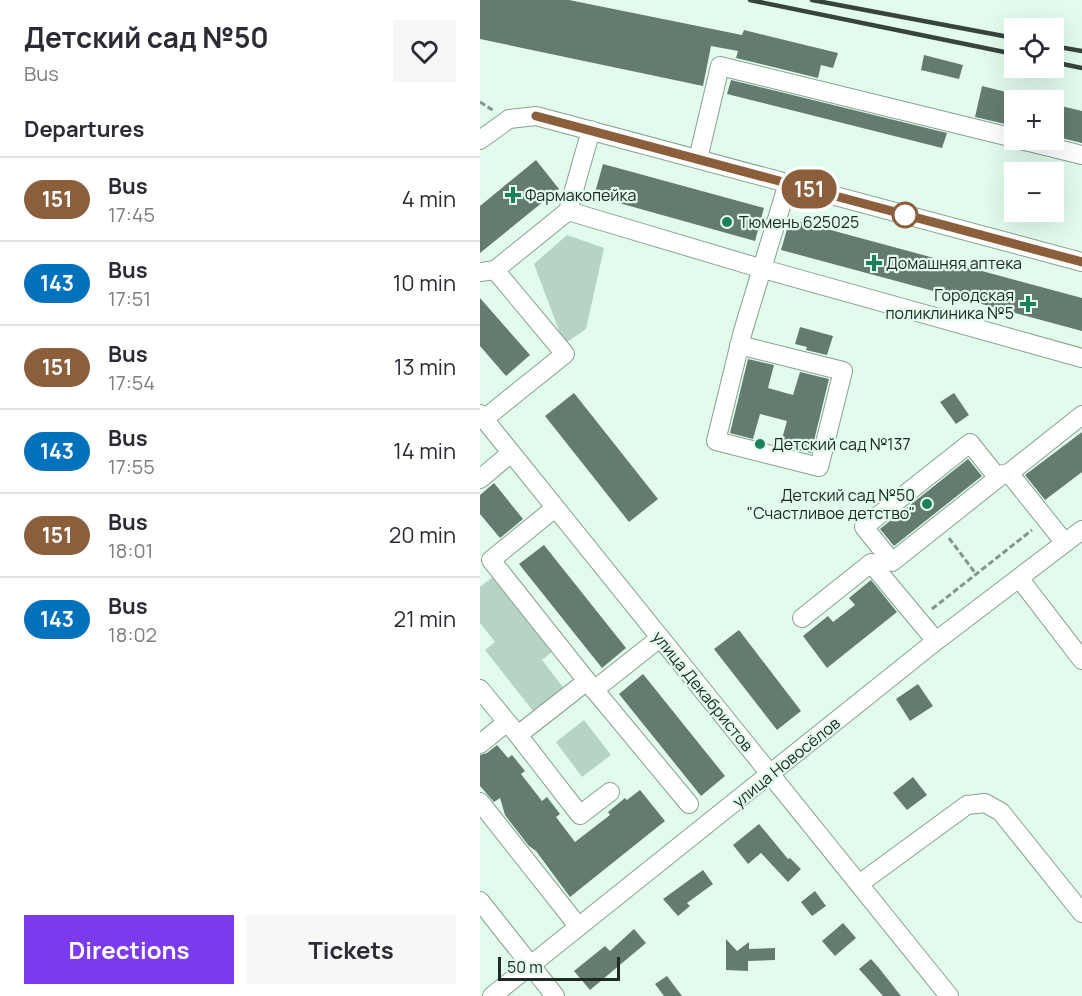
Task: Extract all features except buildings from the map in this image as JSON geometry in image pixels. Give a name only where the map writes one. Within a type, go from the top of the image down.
[{"type":"street","points":[[698,159],[720,66],[1004,136]]},
{"type":"street","points":[[480,140],[509,119],[536,116],[1082,262]]},
{"type":"street","points":[[482,416],[565,354],[488,271],[568,211],[591,130]]},
{"type":"street","points":[[1064,150],[1082,154]]},
{"type":"street","points":[[739,345],[843,371],[819,467],[716,441],[739,345],[788,183]]},
{"type":"street","points":[[568,211],[763,269],[1082,358]]},
{"type":"street","name":"улица Декабристов","points":[[482,416],[949,996]]},
{"type":"street","points":[[1065,543],[1046,519],[1004,475],[970,443],[864,527],[892,562],[1004,475],[1082,416]]},
{"type":"street","points":[[480,479],[511,453]]},
{"type":"street","points":[[555,508],[486,553],[590,686],[689,804]]},
{"type":"street","name":"улица Новосёлов","points":[[492,996],[936,641],[1082,530]]},
{"type":"street","points":[[802,618],[871,563],[936,641]]},
{"type":"street","points":[[1019,578],[1082,660]]},
{"type":"street","points":[[480,744],[590,686],[660,638]]},
{"type":"street","points":[[480,689],[580,815],[610,792]]},
{"type":"street","points":[[480,802],[578,926]]},
{"type":"street","points":[[859,885],[967,805],[985,803],[1001,812],[1082,913]]},
{"type":"street","points":[[480,901],[555,996]]},
{"type":"path","points":[[918,620],[1046,519]]},
{"type":"path","points":[[939,525],[976,574]]},
{"type":"green space","points":[[567,235],[604,248],[586,329],[564,344],[534,264]]},
{"type":"green space","points":[[494,576],[553,651],[542,660],[563,687],[533,711],[485,650],[495,642],[480,623],[480,587]]},
{"type":"green space","points":[[584,720],[611,755],[582,777],[556,742]]},
{"type":"railway","points":[[750,0],[1004,52]]},
{"type":"railway","points":[[812,0],[1004,36]]},
{"type":"railway","points":[[1064,48],[1082,51]]},
{"type":"railway","points":[[1064,64],[1082,68]]},
{"type":"bus line","name":"151","points":[[536,116],[1082,262]]},
{"type":"place","name":"Фармакопейка","points":[[513,195]]},
{"type":"place","name":"Тюмень 625025","points":[[727,222]]},
{"type":"place","name":"Домашняя аптека","points":[[874,263]]},
{"type":"place","name":"Городская поликлиника №5","points":[[1028,304]]},
{"type":"place","name":"Детский сад №137","points":[[760,444]]},
{"type":"place","name":"Детский сад №50 \"Счастливое детство\"","points":[[927,504]]}]
